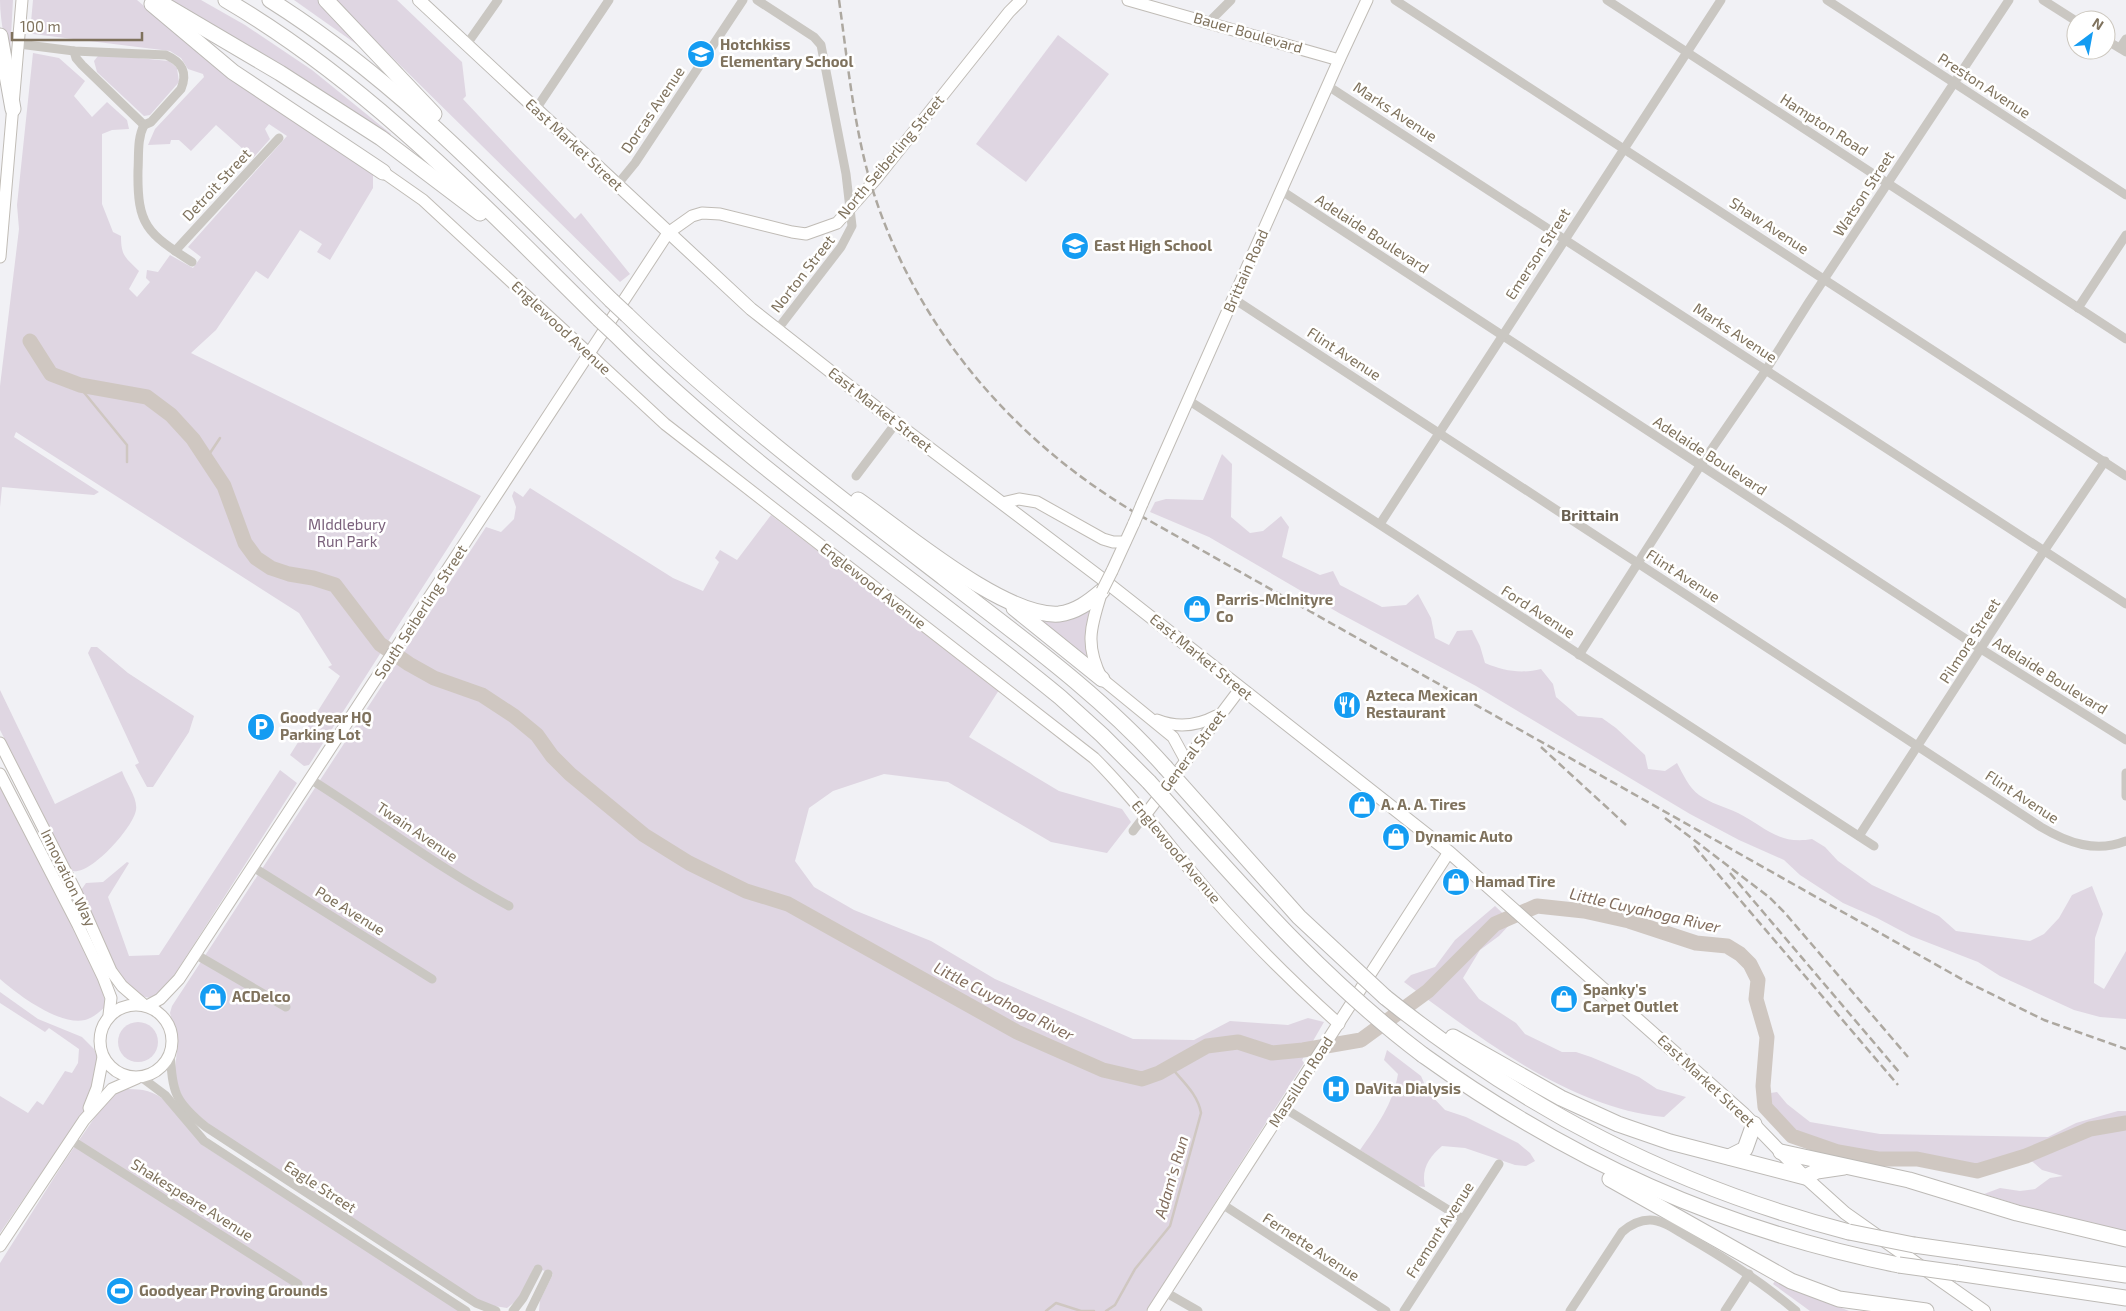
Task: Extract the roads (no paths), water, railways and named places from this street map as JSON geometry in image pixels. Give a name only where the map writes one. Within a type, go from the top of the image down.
[{"type":"highway","points":[[148,0],[233,72],[383,172]]},
{"type":"highway","points":[[156,0],[280,73],[381,138],[532,253]]},
{"type":"highway","points":[[226,0],[298,46],[371,102],[439,162],[599,320],[664,381],[778,479],[1060,697],[1102,735],[1149,782],[1316,965],[1365,1010],[1423,1055],[1496,1106],[1571,1150],[1637,1182],[1724,1218],[1798,1242],[1899,1265],[2126,1298]]},
{"type":"highway","points":[[270,0],[340,48],[391,88],[506,196],[611,300],[688,372],[760,434],[1054,663],[1114,715],[1165,766],[1300,917],[1385,997],[1438,1033],[1529,1100],[1588,1133],[1650,1164],[1765,1208],[1849,1232],[1914,1245],[2126,1275]]},
{"type":"highway","points":[[326,0],[461,144],[506,196]]},
{"type":"highway","points":[[0,36],[13,109]]},
{"type":"highway","points":[[760,434],[979,586],[1003,599],[1038,612],[1060,614],[1079,608],[1102,591]]},
{"type":"highway","points":[[1003,599],[1102,679]]},
{"type":"highway","points":[[1438,1033],[1589,1111],[1654,1137],[1806,1177],[1817,1171],[1844,1167]]},
{"type":"highway","points":[[1729,1157],[1745,1148],[1754,1124]]},
{"type":"highway","points":[[1571,1150],[1619,1184],[1791,1281],[1839,1299],[1926,1311]]},
{"type":"highway","points":[[1780,1152],[1908,1180],[2017,1212],[2126,1239]]},
{"type":"main road","points":[[0,257],[22,0]]},
{"type":"main road","name":"East Market Street","points":[[420,0],[668,233],[776,330],[1108,583],[1449,852],[1524,916],[1754,1124],[1806,1177],[1863,1227],[1984,1311]]},
{"type":"main road","name":"North Seiberling Street","points":[[668,233],[692,216],[709,213],[806,234],[837,223],[850,210],[1009,12],[1021,0]]},
{"type":"main road","name":"Bauer Boulevard","points":[[1128,0],[1339,60]]},
{"type":"main road","name":"Brittain Road","points":[[1102,679],[1092,654],[1089,639],[1090,628],[1102,591],[1234,299],[1339,60],[1368,0]]},
{"type":"main road","name":"Englewood Avenue","points":[[383,172],[423,200],[588,355],[665,424],[1094,758],[1146,814],[1238,925],[1278,969],[1338,1024]]},
{"type":"main road","name":"South Seiberling Street","points":[[163,1016],[171,989],[253,867],[668,233]]},
{"type":"main road","points":[[1002,503],[1019,499],[1037,502],[1103,539],[1113,542],[1125,542]]},
{"type":"main road","points":[[1102,679],[1154,719],[1177,742],[1185,759]]},
{"type":"main road","name":"General Street","points":[[1146,814],[1185,759],[1240,689]]},
{"type":"main road","points":[[1154,719],[1167,724],[1186,725],[1204,722],[1222,712]]},
{"type":"main road","name":"Innovation Way","points":[[0,743],[76,892],[111,971],[122,986],[145,1006]]},
{"type":"main road","name":"Innovation Way","points":[[0,774],[103,977],[111,998],[109,1015]]},
{"type":"main road","name":"Massillon Road","points":[[1153,1311],[1449,852]]},
{"type":"main road","name":"South Seiberling Street","points":[[145,1006],[171,989]]},
{"type":"main road","points":[[0,1246],[84,1120],[112,1088],[158,1070],[170,1053],[172,1034],[163,1016],[145,1006],[125,1006],[109,1015],[102,1026],[99,1038],[103,1057],[97,1088],[84,1120]]},
{"type":"main road","points":[[103,1057],[118,1072],[140,1077]]},
{"type":"street","points":[[467,44],[498,0]]},
{"type":"street","points":[[536,109],[609,0]]},
{"type":"street","name":"Dorcas Avenue","points":[[617,185],[635,163],[743,0]]},
{"type":"street","name":"Norton Street","points":[[757,0],[814,37],[821,45],[842,154],[852,226],[844,243],[776,330]]},
{"type":"street","points":[[1209,22],[1231,0]]},
{"type":"street","name":"Shaw Avenue","points":[[1395,0],[2126,476]]},
{"type":"street","name":"Hampton Road","points":[[1607,0],[2126,340]]},
{"type":"street","name":"Emerson Street","points":[[1380,524],[1564,238],[1721,0]]},
{"type":"street","name":"Preston Avenue","points":[[1827,0],[2126,196]]},
{"type":"street","name":"Watson Street","points":[[1579,655],[1700,466],[1766,370],[1824,278],[2009,0]]},
{"type":"street","points":[[2043,0],[2066,15]]},
{"type":"street","points":[[2123,50],[2126,38]]},
{"type":"street","points":[[19,44],[74,51],[166,55],[175,59],[184,70],[184,82],[181,88],[151,122],[144,125],[139,140],[138,192],[142,218],[156,238],[192,262]]},
{"type":"street","points":[[74,51],[76,58],[82,65],[144,125]]},
{"type":"street","name":"Marks Avenue","points":[[1328,86],[2126,604]]},
{"type":"street","name":"Detroit Street","points":[[175,251],[279,138]]},
{"type":"street","name":"Adelaide Boulevard","points":[[1282,191],[1981,649],[2126,740]]},
{"type":"street","points":[[2078,308],[2126,235]]},
{"type":"street","name":"Flint Avenue","points":[[1234,299],[2053,834],[2086,846],[2109,846],[2126,841]]},
{"type":"street","name":"Ford Avenue","points":[[1188,400],[1874,846]]},
{"type":"street","points":[[856,476],[896,423]]},
{"type":"street","name":"Pilmore Street","points":[[1859,836],[2044,551],[2105,461]]},
{"type":"street","points":[[2126,773],[2126,796]]},
{"type":"street","name":"Twain Avenue","points":[[310,779],[354,806],[456,875],[509,906]]},
{"type":"street","points":[[1133,830],[1146,814]]},
{"type":"street","name":"Poe Avenue","points":[[253,867],[432,979]]},
{"type":"street","points":[[195,954],[286,1008]]},
{"type":"street","name":"Eagle Street","points":[[170,1053],[175,1094],[187,1111],[206,1127],[476,1303],[496,1311]]},
{"type":"street","name":"Eagle Street","points":[[140,1077],[165,1095],[204,1141],[466,1311]]},
{"type":"street","points":[[1284,1108],[1462,1219]]},
{"type":"street","name":"Shakespeare Avenue","points":[[71,1140],[298,1284]]},
{"type":"street","name":"Fremont Avenue","points":[[1404,1311],[1499,1164]]},
{"type":"street","name":"Fernette Avenue","points":[[1222,1204],[1386,1311]]},
{"type":"street","points":[[1570,1311],[1613,1244],[1627,1228],[1637,1222],[1650,1220],[1663,1223],[1749,1274],[1796,1311]]},
{"type":"street","points":[[507,1311],[513,1311],[523,1298],[538,1269]]},
{"type":"street","points":[[530,1311],[548,1274]]},
{"type":"street","points":[[1725,1311],[1749,1274]]},
{"type":"street","points":[[1165,1292],[1198,1311]]},
{"type":"waterway","name":"Little Cuyahoga River","points":[[30,341],[51,374],[80,385],[147,397],[171,415],[193,439],[224,486],[245,543],[256,558],[271,568],[335,585],[380,644],[434,678],[482,695],[514,716],[537,735],[552,756],[570,774],[644,835],[689,863],[746,891],[788,904],[1017,1032],[1103,1070],[1142,1079],[1159,1073],[1207,1046],[1238,1042],[1272,1053],[1303,1050],[1361,1040],[1428,991],[1495,924],[1537,906],[1584,911],[1629,921],[1696,943],[1727,946],[1740,954],[1750,964],[1758,980],[1756,999],[1767,1037],[1763,1086],[1765,1107],[1792,1136],[1838,1152],[1878,1159],[1917,1159],[1977,1171],[2026,1156],[2090,1129],[2126,1123]]},
{"type":"waterway","points":[[78,385],[127,445],[127,462]]},
{"type":"waterway","points":[[206,459],[220,438]]},
{"type":"waterway","name":"Adam's Run","points":[[1106,1311],[1115,1305],[1135,1269],[1170,1226],[1201,1113],[1197,1100],[1171,1067]]},
{"type":"waterway","name":"Adam's Run","points":[[1046,1311],[1056,1303],[1081,1311],[1094,1311]]},
{"type":"railway","points":[[839,0],[852,98],[861,147],[874,194],[893,243],[916,291],[944,335],[975,377],[1010,415],[1049,451],[1090,483],[1134,512],[1965,981],[2044,1020],[2126,1049]]},
{"type":"railway","points":[[1541,747],[1626,825]]},
{"type":"railway","points":[[1665,818],[1769,897],[1785,913],[1908,1057]]},
{"type":"railway","points":[[1694,846],[1898,1085]]},
{"type":"railway","points":[[1730,873],[1899,1072]]},
{"type":"place","name":"Hotchkiss Elementary School","points":[[701,54]]},
{"type":"place","name":"East High School","points":[[1075,246]]},
{"type":"place","name":"Parris-McInityre Co","points":[[1197,609]]},
{"type":"place","name":"Azteca Mexican Restaurant","points":[[1347,705]]},
{"type":"place","name":"Goodyear HQ Parking Lot","points":[[261,727]]},
{"type":"place","name":"A. A. A. Tires","points":[[1362,805]]},
{"type":"place","name":"Dynamic Auto","points":[[1396,837]]},
{"type":"place","name":"Hamad Tire","points":[[1456,882]]},
{"type":"place","name":"ACDelco","points":[[213,997]]},
{"type":"place","name":"Spanky's Carpet Outlet","points":[[1564,999]]},
{"type":"place","name":"DaVita Dialysis","points":[[1336,1089]]},
{"type":"place","name":"Goodyear Proving Grounds","points":[[120,1291]]},
{"type":"district","name":"Brittain","points":[[1590,515]]},
{"type":"park label","name":"MIddlebury Run Park","points":[[347,534]]}]
